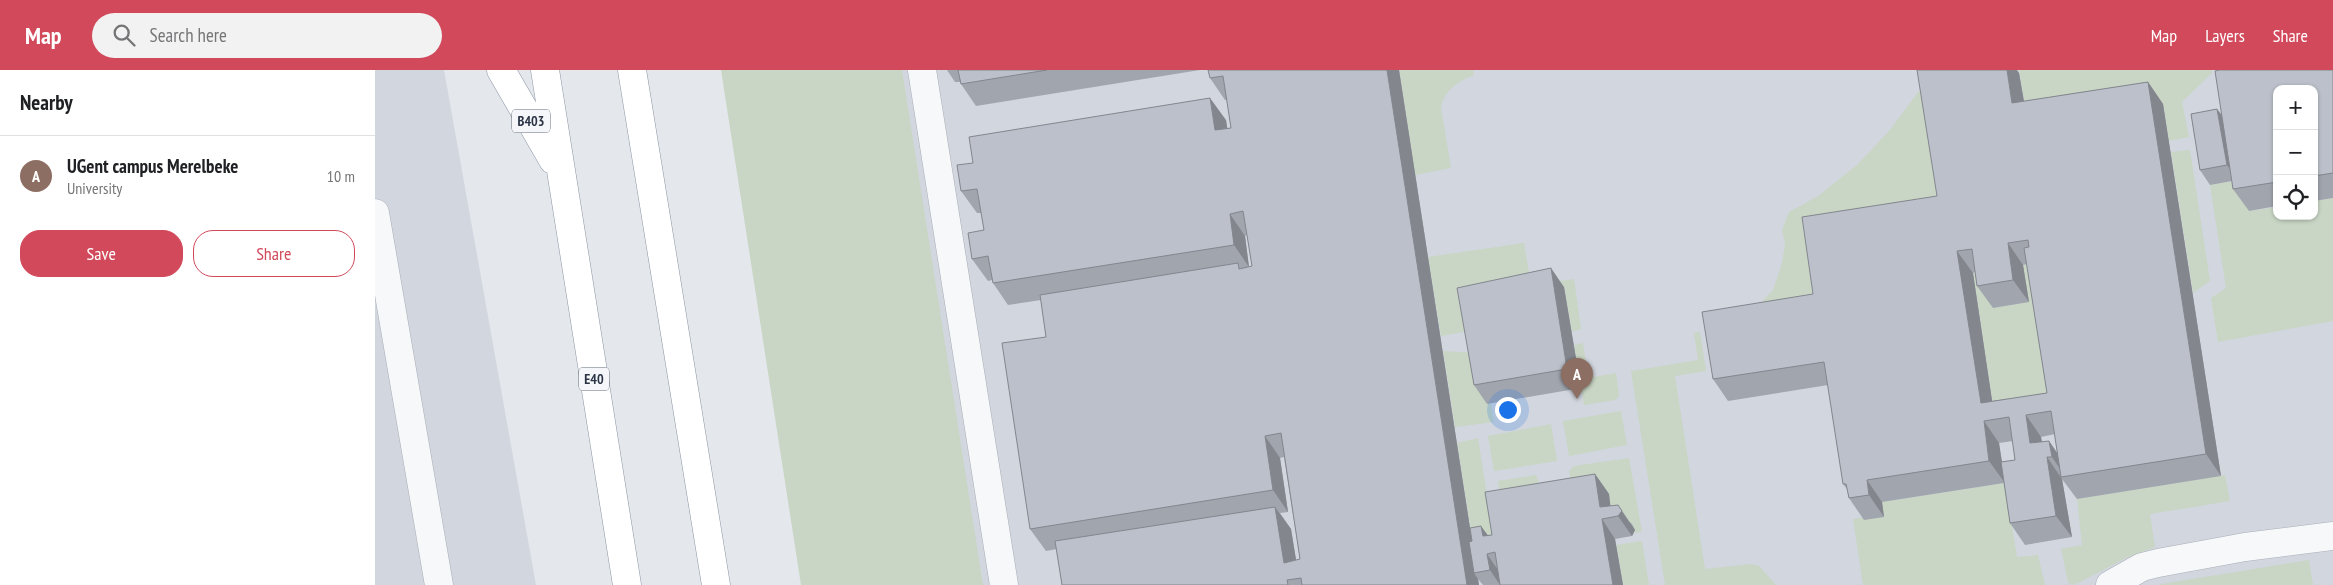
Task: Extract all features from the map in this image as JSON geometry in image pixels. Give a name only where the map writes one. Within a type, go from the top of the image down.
[{"type":"highway","name":"B403","points":[[501,70],[560,172]]},
{"type":"highway","name":"E40","points":[[545,70],[627,585]]},
{"type":"highway","points":[[632,70],[716,585]]},
{"type":"lane","points":[[921,70],[1004,585]]},
{"type":"lane","points":[[375,213],[439,585]]},
{"type":"lane","points":[[2110,585],[2141,567],[2158,563],[2245,547],[2333,536]]},
{"type":"shaded area","points":[[375,70],[444,70],[536,585],[375,585]]},
{"type":"shaded area","points":[[767,70],[2333,70],[2333,585],[851,585]]},
{"type":"green space","points":[[721,70],[902,70],[983,585],[801,585]]},
{"type":"green space","points":[[1399,70],[1473,70],[1474,75],[1458,83],[1449,91],[1441,107],[1451,168],[1415,175]]},
{"type":"green space","points":[[2019,70],[2211,70],[2212,73],[2182,102],[2189,137],[2169,141],[2163,104],[2028,125]]},
{"type":"green space","points":[[1919,91],[1923,93],[1942,219],[1829,316],[1754,310],[1773,290],[1782,263],[1785,244],[1782,230],[1789,212],[1818,196],[1857,165],[1889,131]]},
{"type":"green space","points":[[2190,150],[2210,281],[2193,293],[2171,152]]},
{"type":"green space","points":[[2238,180],[2249,211],[2273,208],[2273,220],[2318,220],[2318,200],[2333,198],[2333,321],[2218,342],[2211,298],[2226,288],[2210,185]]},
{"type":"green space","points":[[1524,243],[1531,285],[1574,279],[1581,329],[1572,332],[1564,287],[1474,330],[1441,336],[1428,257]]},
{"type":"green space","points":[[2043,262],[2063,415],[1996,425],[1973,273],[1987,271],[1993,308],[2028,302],[2023,265]]},
{"type":"green space","points":[[1700,332],[1706,371],[1675,376],[1705,569],[1751,564],[1759,566],[1776,585],[1665,585],[1631,371],[1698,360],[1694,333]]},
{"type":"green space","points":[[1583,343],[1588,378],[1616,373],[1619,395],[1616,400],[1584,405],[1574,345]]},
{"type":"green space","points":[[1443,351],[1479,353],[1487,404],[1491,404],[1494,422],[1455,427]]},
{"type":"green space","points":[[1621,411],[1627,445],[1569,456],[1563,421]]},
{"type":"green space","points":[[1551,424],[1557,461],[1494,471],[1488,436]]},
{"type":"green space","points":[[1478,438],[1495,545],[1476,563],[1457,443]]},
{"type":"green space","points":[[1629,458],[1642,532],[1635,533],[1632,524],[1571,482],[1569,471],[1574,466]]},
{"type":"green space","points":[[1536,475],[1540,485],[1502,511],[1498,481]]},
{"type":"green space","points":[[2225,475],[2230,501],[2150,514],[2155,547],[2126,558],[2078,583],[2072,585],[2068,582],[2061,549],[2082,545],[2077,499]]},
{"type":"green space","points":[[2005,483],[2017,557],[2038,555],[2045,585],[1863,585],[1853,519],[1864,517],[1882,502]]},
{"type":"green space","points":[[1642,541],[1649,585],[1623,585],[1616,545]]},
{"type":"green space","points":[[2309,560],[2313,585],[2158,585],[2161,584]]},
{"type":"building","points":[[958,70],[1047,70],[961,84]]},
{"type":"building","points":[[1208,70],[1387,70],[1467,585],[1302,585],[1301,578],[1287,580],[1288,585],[1062,585],[1055,541],[1275,507],[1284,563],[1300,559],[1281,433],[1265,436],[1273,490],[1030,529],[1002,343],[1046,337],[1040,295],[1238,263],[1239,269],[1252,266],[1243,211],[1230,214],[1234,245],[993,283],[988,256],[972,259],[968,233],[984,230],[977,189],[961,191],[957,165],[973,163],[969,137],[1210,98],[1215,130],[1231,128],[1223,76],[1210,78]]},
{"type":"building","points":[[1917,70],[2007,70],[2012,103],[2148,82],[2206,454],[2061,477],[2051,411],[2026,415],[2030,443],[2049,441],[2052,457],[2047,457],[2056,516],[2010,523],[2001,462],[2015,460],[2009,417],[1984,421],[1989,461],[1867,480],[1869,495],[1849,498],[1846,484],[1843,484],[1824,362],[1713,379],[1702,312],[1813,294],[1802,217],[1937,196]],"holes":[[[2028,240],[2029,247],[2024,248],[2047,393],[1981,403],[1957,251],[1972,249],[1977,286],[2013,280],[2008,243]]]},
{"type":"building","points":[[2333,70],[2333,173],[2318,175],[2318,85],[2273,85],[2273,183],[2233,189],[2215,71]]},
{"type":"building","points":[[2217,109],[2227,165],[2200,170],[2191,114]]},
{"type":"building","points":[[1551,268],[1567,369],[1474,385],[1457,288]]},
{"type":"building","points":[[1595,474],[1600,507],[1618,505],[1622,511],[1618,516],[1602,519],[1613,585],[1500,585],[1495,552],[1487,554],[1490,570],[1474,573],[1469,542],[1472,541],[1470,528],[1481,526],[1483,536],[1492,535],[1485,492]]},
{"type":"place","name":"UGent campus Merelbeke","points":[[1577,399]]}]
